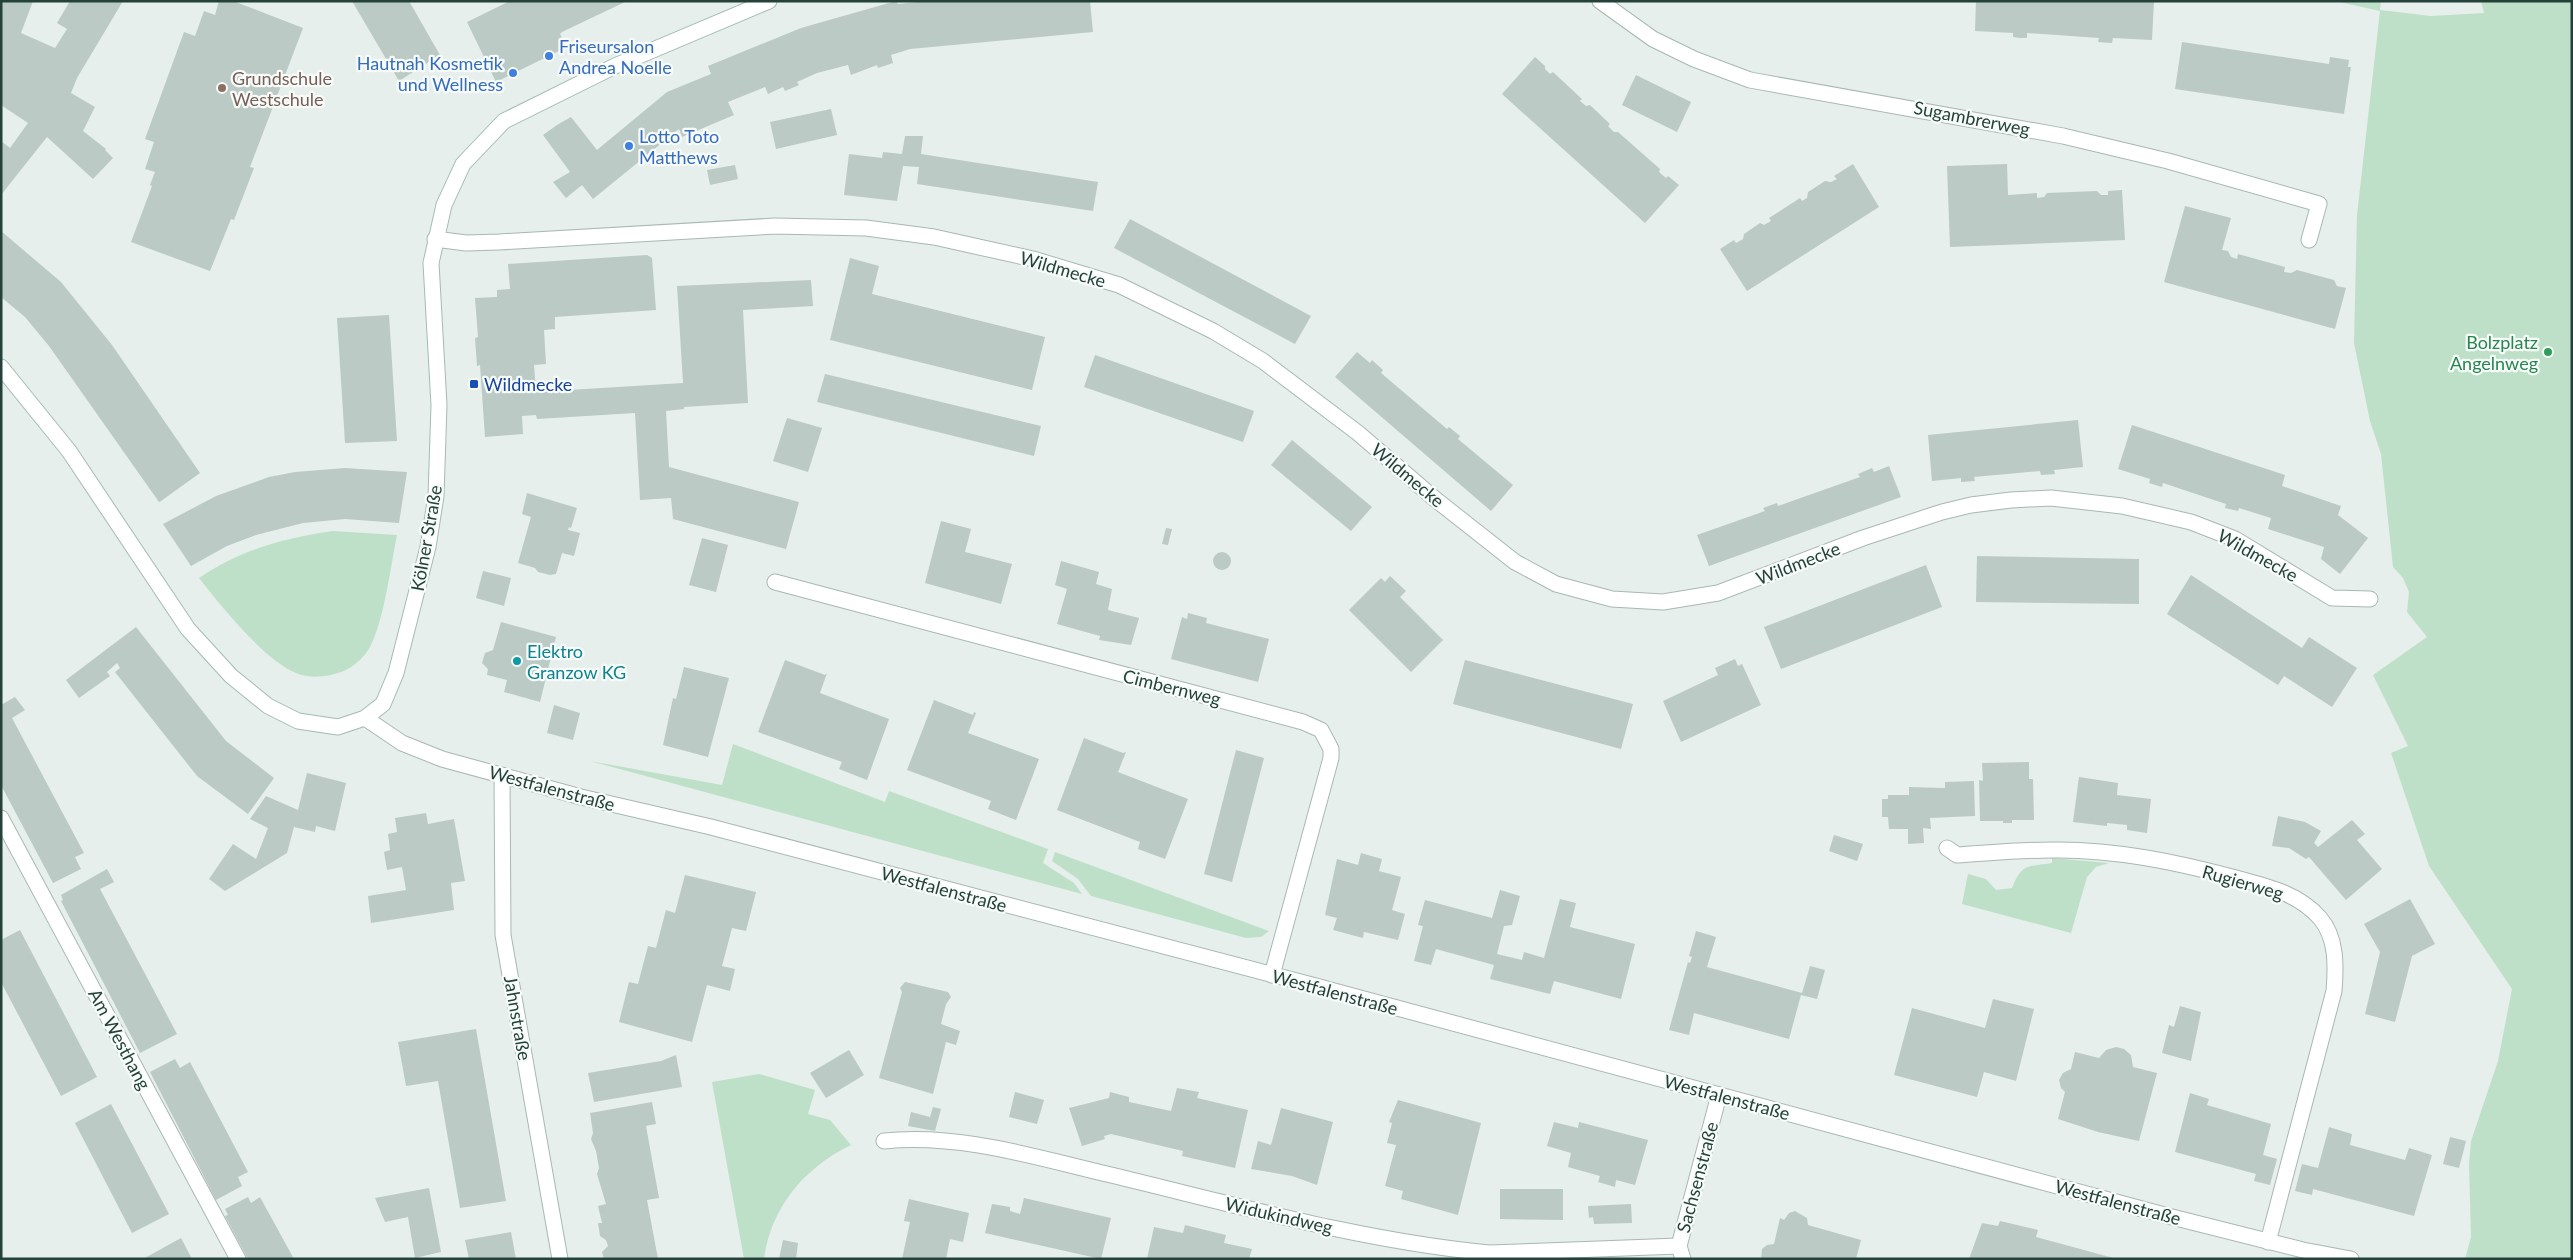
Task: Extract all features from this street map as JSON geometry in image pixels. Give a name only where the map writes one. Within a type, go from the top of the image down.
[{"type":"street","name":"Kölner Straße","points":[[1,367],[69,451],[188,628],[231,676],[268,706],[298,721],[338,726],[365,718],[383,704],[396,673],[426,555],[436,496],[438,405],[430,263],[444,205],[463,164],[504,121],[615,66],[769,1]]},
{"type":"street","name":"Sugambrerweg","points":[[1600,1],[1654,38],[1694,59],[1750,80],[2063,136],[2186,166],[2319,204],[2310,240]]},
{"type":"street","name":"Wildmecke","points":[[435,240],[466,243],[499,242],[775,226],[827,226],[903,231],[1070,270],[1119,285],[1237,345],[1302,389],[1503,553],[1556,584],[1612,599],[1663,602],[1718,593],[1864,538],[1942,512],[2011,500],[2051,498],[2122,506],[2191,522],[2235,539],[2332,598],[2370,599]]},
{"type":"street","name":"Cimbernweg","points":[[775,582],[1209,696],[1304,722],[1321,730],[1331,749],[1331,758],[1272,975]]},
{"type":"street","name":"Westfalenstraße","points":[[365,718],[391,737],[419,751],[581,797],[711,827],[1272,975],[2268,1242],[2302,1255],[2351,1259]]},
{"type":"street","name":"Jahnstraße","points":[[502,775],[503,935],[560,1259]]},
{"type":"street","name":"Am Westhang","points":[[1,818],[238,1259]]},
{"type":"street","name":"Rugierweg","points":[[1947,848],[1957,855],[2052,850],[2139,856],[2223,874],[2279,890],[2308,906],[2320,919],[2327,929],[2335,953],[2334,990],[2268,1242]]},
{"type":"street","name":"Sachsenstraße","points":[[1681,1252],[1719,1095]]},
{"type":"street","name":"Widukindweg","points":[[884,1141],[918,1138],[1005,1150],[1379,1238],[1466,1251],[1489,1253],[1681,1252]]},
{"type":"green space","points":[[2335,1],[2381,1],[2380,10],[2431,16],[2484,13],[2481,1],[2572,1],[2572,1259],[2465,1259],[2471,1237],[2469,1164],[2471,1141],[2498,1061],[2512,989],[2429,866],[2391,753],[2408,746],[2373,675],[2427,637],[2407,612],[2409,592],[2403,578],[2393,567],[2381,454],[2370,421],[2354,343],[2357,215],[2380,11]]},
{"type":"green space","points":[[333,531],[397,535],[380,621],[371,645],[358,662],[350,668],[335,674],[313,677],[296,673],[270,657],[231,617],[199,578],[230,560],[263,547],[297,537]]},
{"type":"green space","points":[[733,744],[885,802],[889,791],[1048,849],[1043,863],[1074,883],[1082,894],[590,761],[722,785]]},
{"type":"green space","points":[[1055,852],[1269,931],[1261,937],[1246,938],[1091,896],[1078,879],[1052,861]]},
{"type":"green space","points":[[2052,858],[2109,863],[2096,867],[2087,877],[2071,933],[1962,904],[1968,874],[1986,879],[1996,890],[2012,888],[2022,870],[2031,866],[2052,863]]},
{"type":"green space","points":[[759,1074],[815,1090],[808,1114],[830,1120],[851,1145],[819,1165],[792,1191],[774,1222],[764,1259],[744,1259],[712,1082]]},
{"type":"building","points":[[1,1],[33,1],[21,33],[55,48],[67,29],[57,23],[70,1],[123,1],[77,78],[71,93],[95,107],[83,131],[106,149],[113,158],[93,179],[47,137],[1,195],[1,141],[10,148],[28,123],[1,105]]},
{"type":"building","name":"Grundschule Westschule","points":[[219,1],[233,1],[303,28],[250,167],[254,168],[234,220],[231,219],[210,271],[131,242],[152,186],[150,185],[155,172],[145,169],[154,142],[145,139],[184,32],[195,36],[204,11],[215,15]]},
{"type":"building","points":[[352,1],[409,1],[440,55],[399,81]]},
{"type":"building","points":[[510,1],[627,1],[562,32],[560,34],[567,47],[496,82],[467,22]]},
{"type":"building","points":[[896,1],[898,4],[927,1],[1090,1],[1093,32],[910,49],[891,55],[893,63],[878,68],[877,65],[851,75],[848,65],[817,73],[797,82],[799,85],[785,91],[783,87],[768,94],[765,87],[728,102],[734,115],[682,137],[679,129],[593,199],[582,185],[566,198],[553,182],[570,172],[543,135],[571,117],[597,150],[667,92],[711,74],[708,66],[801,28]]},
{"type":"building","points":[[1976,1],[2154,1],[2152,40],[2113,38],[2112,43],[2098,42],[2099,38],[2027,33],[2027,38],[2020,38],[2013,37],[2013,33],[1975,31]]},
{"type":"building","points":[[2182,42],[2329,64],[2330,57],[2349,60],[2348,67],[2351,67],[2344,114],[2175,89]]},
{"type":"building","points":[[1535,57],[1545,66],[1545,69],[1550,74],[1553,72],[1582,99],[1580,101],[1586,106],[1590,105],[1610,124],[1608,126],[1614,132],[1618,132],[1660,169],[1659,172],[1666,178],[1668,176],[1679,185],[1645,223],[1502,94]]},
{"type":"building","points":[[1636,75],[1691,102],[1677,132],[1622,105]]},
{"type":"building","points":[[831,109],[837,135],[776,149],[770,122]]},
{"type":"building","points":[[905,136],[923,136],[921,154],[1098,182],[1093,211],[917,184],[919,167],[903,166],[897,201],[844,195],[849,154],[882,158],[883,152],[902,154]]},
{"type":"building","points":[[1853,164],[1879,207],[1747,291],[1720,249],[1734,240],[1736,243],[1743,239],[1744,234],[1760,223],[1764,225],[1771,221],[1769,218],[1800,198],[1802,201],[1807,198],[1808,192],[1825,181],[1831,182],[1837,179],[1834,176]]},
{"type":"building","points":[[2007,164],[2008,195],[2037,193],[2037,198],[2044,197],[2047,193],[2097,191],[2101,195],[2108,195],[2108,191],[2122,190],[2125,240],[1950,247],[1947,166]]},
{"type":"building","points":[[735,165],[738,179],[710,185],[707,170]]},
{"type":"building","points":[[2185,206],[2231,218],[2222,250],[2228,251],[2231,257],[2237,259],[2238,254],[2285,267],[2284,272],[2291,273],[2297,270],[2334,280],[2337,286],[2346,288],[2335,329],[2164,282]]},
{"type":"building","points":[[1130,219],[1311,316],[1295,344],[1114,248]]},
{"type":"building","points":[[1,231],[61,282],[112,345],[200,473],[161,501],[159,502],[49,346],[25,317],[1,297]]},
{"type":"building","points":[[647,255],[652,258],[656,310],[555,317],[555,329],[544,330],[546,364],[534,365],[536,392],[683,383],[677,286],[811,280],[813,306],[743,310],[748,403],[684,407],[684,409],[666,411],[669,467],[799,502],[786,549],[673,519],[671,498],[640,500],[635,413],[537,419],[536,415],[522,416],[523,434],[485,437],[480,365],[477,366],[475,338],[478,337],[475,298],[497,297],[497,290],[510,289],[508,264]]},
{"type":"building","points":[[850,258],[879,266],[872,294],[1045,337],[1032,390],[830,340]]},
{"type":"building","points":[[389,315],[397,441],[345,443],[337,318]]},
{"type":"building","points":[[1357,352],[1370,363],[1372,360],[1383,370],[1381,373],[1447,429],[1449,427],[1460,436],[1458,439],[1513,485],[1491,511],[1335,377]]},
{"type":"building","points":[[1095,355],[1254,411],[1243,442],[1084,387]]},
{"type":"building","points":[[825,374],[1041,426],[1034,456],[817,402]]},
{"type":"building","points":[[787,418],[822,428],[808,472],[773,461]]},
{"type":"building","points":[[2078,420],[2083,467],[2054,470],[2055,474],[2041,475],[2040,471],[1974,477],[1975,481],[1961,482],[1961,478],[1932,481],[1928,435]]},
{"type":"building","points":[[2132,425],[2285,475],[2282,486],[2341,506],[2338,515],[2368,538],[2340,574],[2321,559],[2324,547],[2268,529],[2271,518],[2239,508],[2238,511],[2225,508],[2226,504],[2163,483],[2162,487],[2149,483],[2150,479],[2118,469]]},
{"type":"building","points":[[1292,440],[1372,507],[1351,531],[1271,465]]},
{"type":"building","points":[[1889,466],[1901,497],[1709,566],[1697,535],[1765,511],[1763,508],[1777,503],[1778,506],[1860,477],[1858,474],[1872,468],[1874,472]]},
{"type":"building","points":[[345,468],[407,472],[399,523],[345,519],[303,523],[256,535],[227,546],[191,566],[163,524],[216,496],[269,477],[295,472]]},
{"type":"building","points":[[527,493],[577,508],[571,528],[569,527],[568,530],[580,533],[574,556],[562,553],[556,574],[550,575],[538,572],[535,568],[518,563],[531,517],[522,514]]},
{"type":"building","points":[[941,521],[971,529],[965,552],[1012,564],[1001,604],[925,583]]},
{"type":"building","points":[[1166,528],[1172,529],[1168,545],[1162,544]]},
{"type":"building","points":[[702,538],[728,545],[716,592],[689,585]]},
{"type":"building","points":[[1222,552],[1228,555],[1231,561],[1228,567],[1222,570],[1216,567],[1213,561],[1216,555]]},
{"type":"building","points":[[1977,556],[2139,559],[2139,604],[1976,602]]},
{"type":"building","points":[[1061,561],[1099,572],[1096,584],[1112,589],[1108,610],[1139,618],[1131,645],[1099,640],[1100,636],[1057,624],[1067,589],[1055,585]]},
{"type":"building","points":[[1926,565],[1942,607],[1781,669],[1764,627]]},
{"type":"building","points":[[483,571],[511,578],[504,606],[476,598]]},
{"type":"building","points":[[2191,575],[2302,648],[2309,637],[2357,668],[2332,707],[2284,676],[2278,685],[2167,614]]},
{"type":"building","points":[[1390,576],[1406,591],[1400,597],[1443,640],[1411,672],[1349,610],[1381,578],[1385,582]]},
{"type":"building","points":[[1188,613],[1207,618],[1206,623],[1269,639],[1258,682],[1171,659],[1182,617],[1187,619]]},
{"type":"building","name":"Elektro Granzow KG","points":[[501,622],[556,637],[540,702],[504,692],[507,680],[487,675],[488,669],[482,663],[485,653],[493,650]]},
{"type":"building","points":[[136,627],[226,741],[274,778],[248,814],[197,776],[115,672],[120,668],[117,663],[107,672],[110,676],[79,698],[66,680]]},
{"type":"building","points":[[1735,659],[1738,666],[1742,664],[1761,705],[1681,742],[1663,701],[1718,675],[1715,668]]},
{"type":"building","points":[[785,660],[825,675],[827,673],[820,693],[889,719],[867,780],[839,769],[842,762],[758,732]]},
{"type":"building","points":[[1465,660],[1633,704],[1621,749],[1453,704]]},
{"type":"building","points":[[684,667],[729,678],[708,757],[663,745],[673,698],[676,699]]},
{"type":"building","points":[[15,697],[25,710],[12,718],[84,853],[75,857],[81,869],[53,883],[1,785],[1,705]]},
{"type":"building","points":[[934,700],[973,715],[974,712],[976,713],[968,733],[1039,759],[1016,820],[988,809],[991,801],[907,770]]},
{"type":"building","points":[[554,705],[580,713],[573,740],[547,733]]},
{"type":"building","points":[[1084,738],[1123,753],[1126,752],[1118,772],[1188,799],[1165,859],[1138,849],[1140,842],[1057,810]]},
{"type":"building","points":[[1236,750],[1264,758],[1232,882],[1204,874]]},
{"type":"building","points":[[2029,762],[2029,779],[2033,779],[2034,820],[2012,820],[2012,823],[1980,821],[1979,780],[1983,781],[1982,763]]},
{"type":"building","points":[[307,773],[346,783],[335,831],[316,826],[315,832],[294,827],[287,853],[225,891],[209,879],[233,844],[256,859],[268,828],[250,819],[266,796],[298,810]]},
{"type":"building","points":[[2079,777],[2118,783],[2117,795],[2151,799],[2147,833],[2127,830],[2127,825],[2107,823],[2107,826],[2073,822]]},
{"type":"building","points":[[1974,781],[1975,816],[1930,818],[1931,829],[1923,828],[1924,843],[1908,844],[1908,829],[1889,829],[1888,817],[1882,817],[1882,799],[1888,799],[1888,795],[1909,795],[1909,787],[1945,788],[1945,782]]},
{"type":"building","points":[[426,813],[428,824],[454,819],[465,881],[451,883],[454,910],[371,923],[368,896],[406,890],[402,867],[387,870],[384,852],[390,850],[388,834],[397,832],[395,818]]},
{"type":"building","points":[[2278,816],[2305,822],[2321,831],[2314,843],[2318,847],[2352,820],[2365,834],[2357,840],[2382,869],[2346,900],[2309,857],[2306,859],[2289,848],[2272,846]]},
{"type":"building","points":[[1834,835],[1863,844],[1857,861],[1829,851]]},
{"type":"building","points":[[1361,853],[1382,859],[1379,871],[1401,877],[1392,910],[1405,914],[1398,940],[1364,932],[1363,938],[1333,930],[1337,918],[1325,915],[1337,859],[1358,865]]},
{"type":"building","points":[[107,869],[114,882],[100,889],[177,1034],[140,1053],[61,901],[63,900],[61,895]]},
{"type":"building","points":[[685,875],[756,892],[746,931],[732,928],[722,966],[735,969],[730,991],[707,985],[692,1042],[619,1022],[629,982],[638,984],[648,946],[656,948],[666,910],[675,913]]},
{"type":"building","points":[[1500,890],[1520,896],[1512,925],[1504,926],[1497,954],[1522,960],[1524,952],[1544,958],[1560,899],[1576,903],[1570,927],[1635,944],[1621,999],[1554,981],[1550,994],[1490,979],[1494,965],[1436,949],[1431,965],[1414,961],[1423,926],[1418,925],[1425,900],[1492,918]]},
{"type":"building","points":[[2410,899],[2435,944],[2412,956],[2395,1022],[2365,1014],[2380,952],[2364,924]]},
{"type":"building","points":[[20,930],[97,1077],[61,1096],[1,982],[1,940]]},
{"type":"building","points":[[1696,931],[1716,937],[1707,967],[1802,993],[1810,966],[1825,970],[1817,999],[1801,995],[1789,1039],[1694,1013],[1689,1035],[1669,1030],[1688,962],[1690,963],[1692,957],[1689,956]]},
{"type":"building","points":[[905,982],[948,992],[951,997],[946,1004],[941,1024],[960,1031],[956,1045],[946,1042],[933,1094],[879,1078],[902,992],[900,988]]},
{"type":"building","points":[[1993,999],[2034,1009],[2016,1081],[1984,1072],[1977,1097],[1894,1075],[1912,1008],[1985,1028]]},
{"type":"building","points":[[2180,1006],[2201,1012],[2191,1061],[2162,1053],[2169,1025],[2174,1027]]},
{"type":"building","points":[[476,1029],[506,1201],[460,1208],[438,1081],[406,1086],[398,1042]]},
{"type":"building","points":[[2116,1047],[2124,1049],[2131,1055],[2133,1067],[2157,1073],[2139,1141],[2098,1132],[2058,1119],[2065,1092],[2061,1088],[2059,1080],[2063,1073],[2071,1069],[2075,1052],[2099,1058],[2106,1050]]},
{"type":"building","points":[[849,1050],[864,1075],[826,1098],[810,1073]]},
{"type":"building","points":[[676,1055],[682,1087],[594,1102],[588,1073],[661,1061]]},
{"type":"building","points":[[175,1059],[180,1068],[190,1062],[248,1172],[238,1177],[242,1186],[216,1200],[150,1072]]},
{"type":"building","points":[[1177,1088],[1199,1092],[1197,1098],[1248,1110],[1235,1168],[1182,1156],[1183,1151],[1111,1134],[1104,1136],[1105,1139],[1082,1146],[1069,1108],[1109,1098],[1110,1092],[1129,1097],[1129,1102],[1171,1111]]},
{"type":"building","points":[[1015,1092],[1044,1100],[1037,1124],[1009,1117]]},
{"type":"building","points":[[2190,1093],[2209,1099],[2207,1105],[2271,1124],[2263,1155],[2277,1159],[2270,1185],[2254,1181],[2256,1174],[2175,1152]]},
{"type":"building","points":[[1398,1100],[1481,1123],[1458,1215],[1401,1199],[1403,1191],[1385,1186],[1396,1145],[1387,1143],[1392,1123],[1389,1122]]},
{"type":"building","points":[[652,1102],[656,1124],[646,1126],[659,1198],[647,1200],[658,1259],[604,1259],[602,1252],[608,1246],[606,1240],[600,1236],[598,1223],[602,1223],[598,1206],[606,1204],[597,1174],[599,1168],[596,1151],[591,1139],[593,1133],[590,1113]]},
{"type":"building","points":[[111,1104],[169,1214],[132,1233],[75,1123]]},
{"type":"building","points":[[933,1107],[941,1109],[935,1131],[908,1126],[911,1112],[930,1117]]},
{"type":"building","points":[[1281,1108],[1333,1122],[1317,1185],[1292,1176],[1251,1169],[1258,1141],[1271,1145]]},
{"type":"building","points":[[1554,1122],[1578,1128],[1579,1122],[1648,1140],[1635,1185],[1616,1180],[1615,1187],[1598,1182],[1600,1176],[1568,1167],[1571,1153],[1547,1146]]},
{"type":"building","points":[[2329,1127],[2352,1134],[2350,1145],[2405,1160],[2409,1148],[2432,1155],[2414,1216],[2313,1189],[2312,1195],[2295,1191],[2302,1164],[2318,1168]]},
{"type":"building","points":[[2450,1137],[2466,1141],[2459,1168],[2443,1164]]},
{"type":"building","points":[[429,1188],[441,1252],[415,1258],[408,1217],[385,1222],[375,1198]]},
{"type":"building","points":[[1500,1189],[1563,1189],[1563,1220],[1500,1219]]},
{"type":"building","points":[[248,1197],[251,1203],[260,1197],[294,1259],[248,1259],[225,1216],[228,1215],[225,1209]]},
{"type":"building","points":[[1024,1198],[1111,1218],[1101,1259],[985,1233],[992,1204],[1010,1207],[1010,1211],[1020,1214]]},
{"type":"building","points":[[909,1199],[969,1213],[963,1242],[950,1239],[946,1259],[902,1259],[910,1222],[904,1221]]},
{"type":"building","points":[[1631,1204],[1632,1223],[1594,1224],[1593,1217],[1589,1218],[1588,1206]]},
{"type":"building","points":[[1795,1211],[1807,1218],[1808,1225],[1861,1240],[1856,1259],[1761,1259],[1762,1249],[1767,1245],[1774,1244],[1780,1218],[1784,1220],[1789,1213]]},
{"type":"building","points":[[2000,1221],[2038,1230],[2036,1237],[2117,1259],[1969,1259],[1982,1223],[1998,1226]]},
{"type":"building","points":[[1185,1225],[1226,1235],[1224,1243],[1252,1249],[1249,1259],[1147,1259],[1154,1227],[1183,1233]]},
{"type":"building","points":[[511,1232],[516,1259],[469,1259],[465,1240]]},
{"type":"building","points":[[181,1238],[192,1259],[143,1259]]},
{"type":"building","points":[[783,1240],[798,1243],[796,1259],[779,1259]]},
{"type":"place","name":"Friseursalon Andrea Noelle","points":[[549,56]]},
{"type":"place","name":"Hautnah Kosmetik und Wellness","points":[[513,73]]},
{"type":"place","name":"Grundschule Westschule","points":[[222,88]]},
{"type":"place","name":"Lotto Toto Matthews","points":[[629,146]]},
{"type":"place","name":"Bolzplatz Angelnweg","points":[[2548,352]]},
{"type":"place","name":"Wildmecke","points":[[474,384]]},
{"type":"place","name":"Elektro Granzow KG","points":[[517,661]]}]
